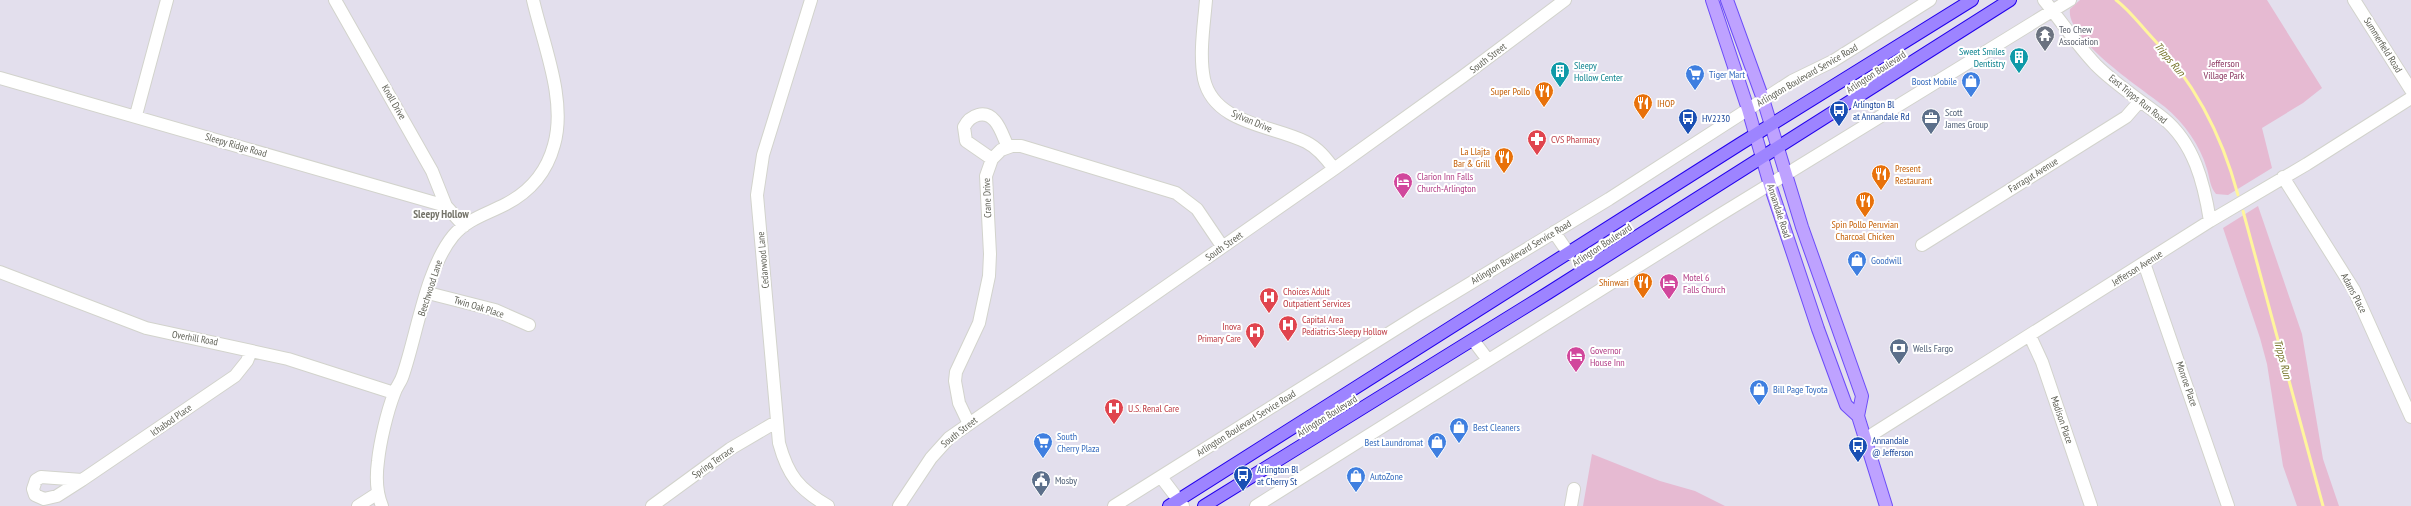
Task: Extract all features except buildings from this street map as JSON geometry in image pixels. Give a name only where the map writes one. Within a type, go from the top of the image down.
[{"type":"highway","name":"Arlington Boulevard","points":[[1177,504],[1756,135],[1972,0]]},
{"type":"highway","name":"Arlington Boulevard","points":[[1204,506],[1473,340],[2010,0]]},
{"type":"main road","name":"Annandale Road","points":[[1712,0],[1748,109],[1770,185],[1846,405],[1858,416]]},
{"type":"main road","name":"Annandale Road","points":[[1727,0],[1772,125],[1802,227],[1862,396],[1858,416],[1886,506]]},
{"type":"street","points":[[136,116],[167,0]]},
{"type":"street","name":"Knoll Drive","points":[[335,0],[429,165],[446,206]]},
{"type":"street","name":"Beechwood Lane","points":[[382,506],[378,493],[378,460],[394,393],[403,375],[428,293],[445,247],[464,226],[475,218],[507,204],[533,184],[548,163],[554,145],[558,127],[557,105],[533,0]]},
{"type":"street","name":"Cedarwood Lane","points":[[811,0],[769,133],[757,185],[776,422],[779,443],[788,471],[805,491],[828,506]]},
{"type":"street","name":"Sylvan Drive","points":[[1206,0],[1203,67],[1209,91],[1216,101],[1224,109],[1240,118],[1305,142],[1317,149],[1334,169]]},
{"type":"street","name":"Arlington Boulevard Service Road","points":[[1114,506],[1411,319],[1704,138],[1792,81],[1833,61],[1930,0]]},
{"type":"street","points":[[2044,0],[2052,11]]},
{"type":"street","points":[[1256,506],[1488,360],[2070,0]]},
{"type":"street","name":"Summerfield Road","points":[[2354,0],[2411,90]]},
{"type":"street","name":"South Street","points":[[899,506],[940,446],[1222,246],[1334,169],[1462,77],[1558,2]]},
{"type":"street","name":"East Tripps Run Road","points":[[2052,11],[2096,65],[2164,119],[2188,149],[2203,184],[2210,221]]},
{"type":"street","name":"Sleepy Ridge Road","points":[[0,78],[446,206]]},
{"type":"street","name":"Jefferson Avenue","points":[[1865,439],[2210,221],[2411,98]]},
{"type":"street","name":"Farragut Avenue","points":[[1922,245],[2126,117],[2140,101]]},
{"type":"street","points":[[1008,147],[996,122],[991,117],[979,114],[972,117],[964,127],[966,141],[992,159],[1008,147],[1021,146],[1048,153],[1176,194],[1197,209],[1222,246]]},
{"type":"street","name":"Crane Drive","points":[[969,424],[959,403],[955,382],[956,372],[977,331],[985,301],[990,254],[986,176],[992,159]]},
{"type":"street","name":"Adams Place","points":[[2283,177],[2354,290],[2411,417]]},
{"type":"street","points":[[446,206],[464,226]]},
{"type":"street","points":[[1554,232],[1569,254]]},
{"type":"street","name":"Monroe Place","points":[[2144,263],[2228,506]]},
{"type":"street","name":"Overhill Road","points":[[0,272],[146,328],[312,366],[394,393]]},
{"type":"street","name":"Twin Oak Place","points":[[428,293],[495,310],[529,325]]},
{"type":"street","name":"Madison Place","points":[[2030,336],[2042,362],[2091,506]]},
{"type":"street","points":[[1473,340],[1488,360]]},
{"type":"street","name":"Ichabod Place","points":[[82,480],[235,376],[248,361],[251,351]]},
{"type":"street","name":"Spring Terrace","points":[[652,506],[730,449],[776,422]]},
{"type":"street","points":[[1162,477],[1177,504]]},
{"type":"street","points":[[1571,506],[1574,489]]},
{"type":"street","points":[[358,506],[378,493]]},
{"type":"green space","name":"Jefferson Village Park","points":[[2080,0],[2267,0],[2322,88],[2303,103],[2262,128],[2272,168],[2228,195],[2216,194],[2211,186],[2207,169],[2200,151],[2185,127],[2165,107],[2124,76],[2092,49],[2080,35],[2072,21],[2070,9]]},
{"type":"green space","points":[[2258,206],[2302,334],[2323,459],[2339,506],[2297,506],[2283,466],[2267,364],[2260,338],[2223,228]]},
{"type":"green space","points":[[1592,454],[1660,481],[1695,491],[1725,506],[1583,506]]},
{"type":"waterway","name":"Tripps Run","points":[[2116,0],[2129,11],[2164,51],[2192,88],[2214,128],[2238,195]]},
{"type":"waterway","name":"Tripps Run","points":[[2243,211],[2323,506]]},
{"type":"place","name":"Teo Chew Association","points":[[2045,52]]},
{"type":"place","name":"Sweet Smiles Dentistry","points":[[2019,74]]},
{"type":"place","name":"Sleepy Hollow Center","points":[[1560,88]]},
{"type":"place","name":"Tiger Mart","points":[[1695,91]]},
{"type":"place","name":"Boost Mobile","points":[[1971,98]]},
{"type":"place","name":"Super Pollo","points":[[1544,108]]},
{"type":"place","name":"IHOP","points":[[1643,120]]},
{"type":"place","name":"Arlington Bl at Annandale Rd","points":[[1839,127]]},
{"type":"place","name":"HV2230","points":[[1688,135]]},
{"type":"place","name":"Scott James Group","points":[[1931,135]]},
{"type":"place","name":"CVS Pharmacy","points":[[1537,156]]},
{"type":"place","name":"La Llajta Bar & Grill","points":[[1504,174]]},
{"type":"place","name":"Present Restaurant","points":[[1881,191]]},
{"type":"place","name":"Clarion Inn Falls Church-Arlington","points":[[1403,199]]},
{"type":"place","name":"Spin Pollo Peruvian Charcoal Chicken","points":[[1865,218]]},
{"type":"place","name":"Goodwill","points":[[1857,277]]},
{"type":"place","name":"Shinwari","points":[[1643,299]]},
{"type":"place","name":"Motel 6 Falls Church","points":[[1669,300]]},
{"type":"place","name":"Choices Adult Outpatient Services","points":[[1269,314]]},
{"type":"place","name":"Capital Area Pediatrics-Sleepy Hollow","points":[[1288,342]]},
{"type":"place","name":"Inova Primary Care","points":[[1255,349]]},
{"type":"place","name":"Wells Fargo","points":[[1899,365]]},
{"type":"place","name":"Governor House Inn","points":[[1576,373]]},
{"type":"place","name":"Bill Page Toyota","points":[[1759,406]]},
{"type":"place","name":"U.S. Renal Care","points":[[1114,425]]},
{"type":"place","name":"Best Cleaners","points":[[1459,444]]},
{"type":"place","name":"South Cherry Plaza","points":[[1043,459]]},
{"type":"place","name":"Best Laundromat","points":[[1437,459]]},
{"type":"place","name":"Annandale @ Jefferson","points":[[1858,463]]},
{"type":"place","name":"Arlington Bl at Cherry St","points":[[1243,492]]},
{"type":"place","name":"AutoZone","points":[[1356,493]]},
{"type":"place","name":"Mosby","points":[[1041,497]]},
{"type":"district","name":"Sleepy Hollow","points":[[441,214]]}]
